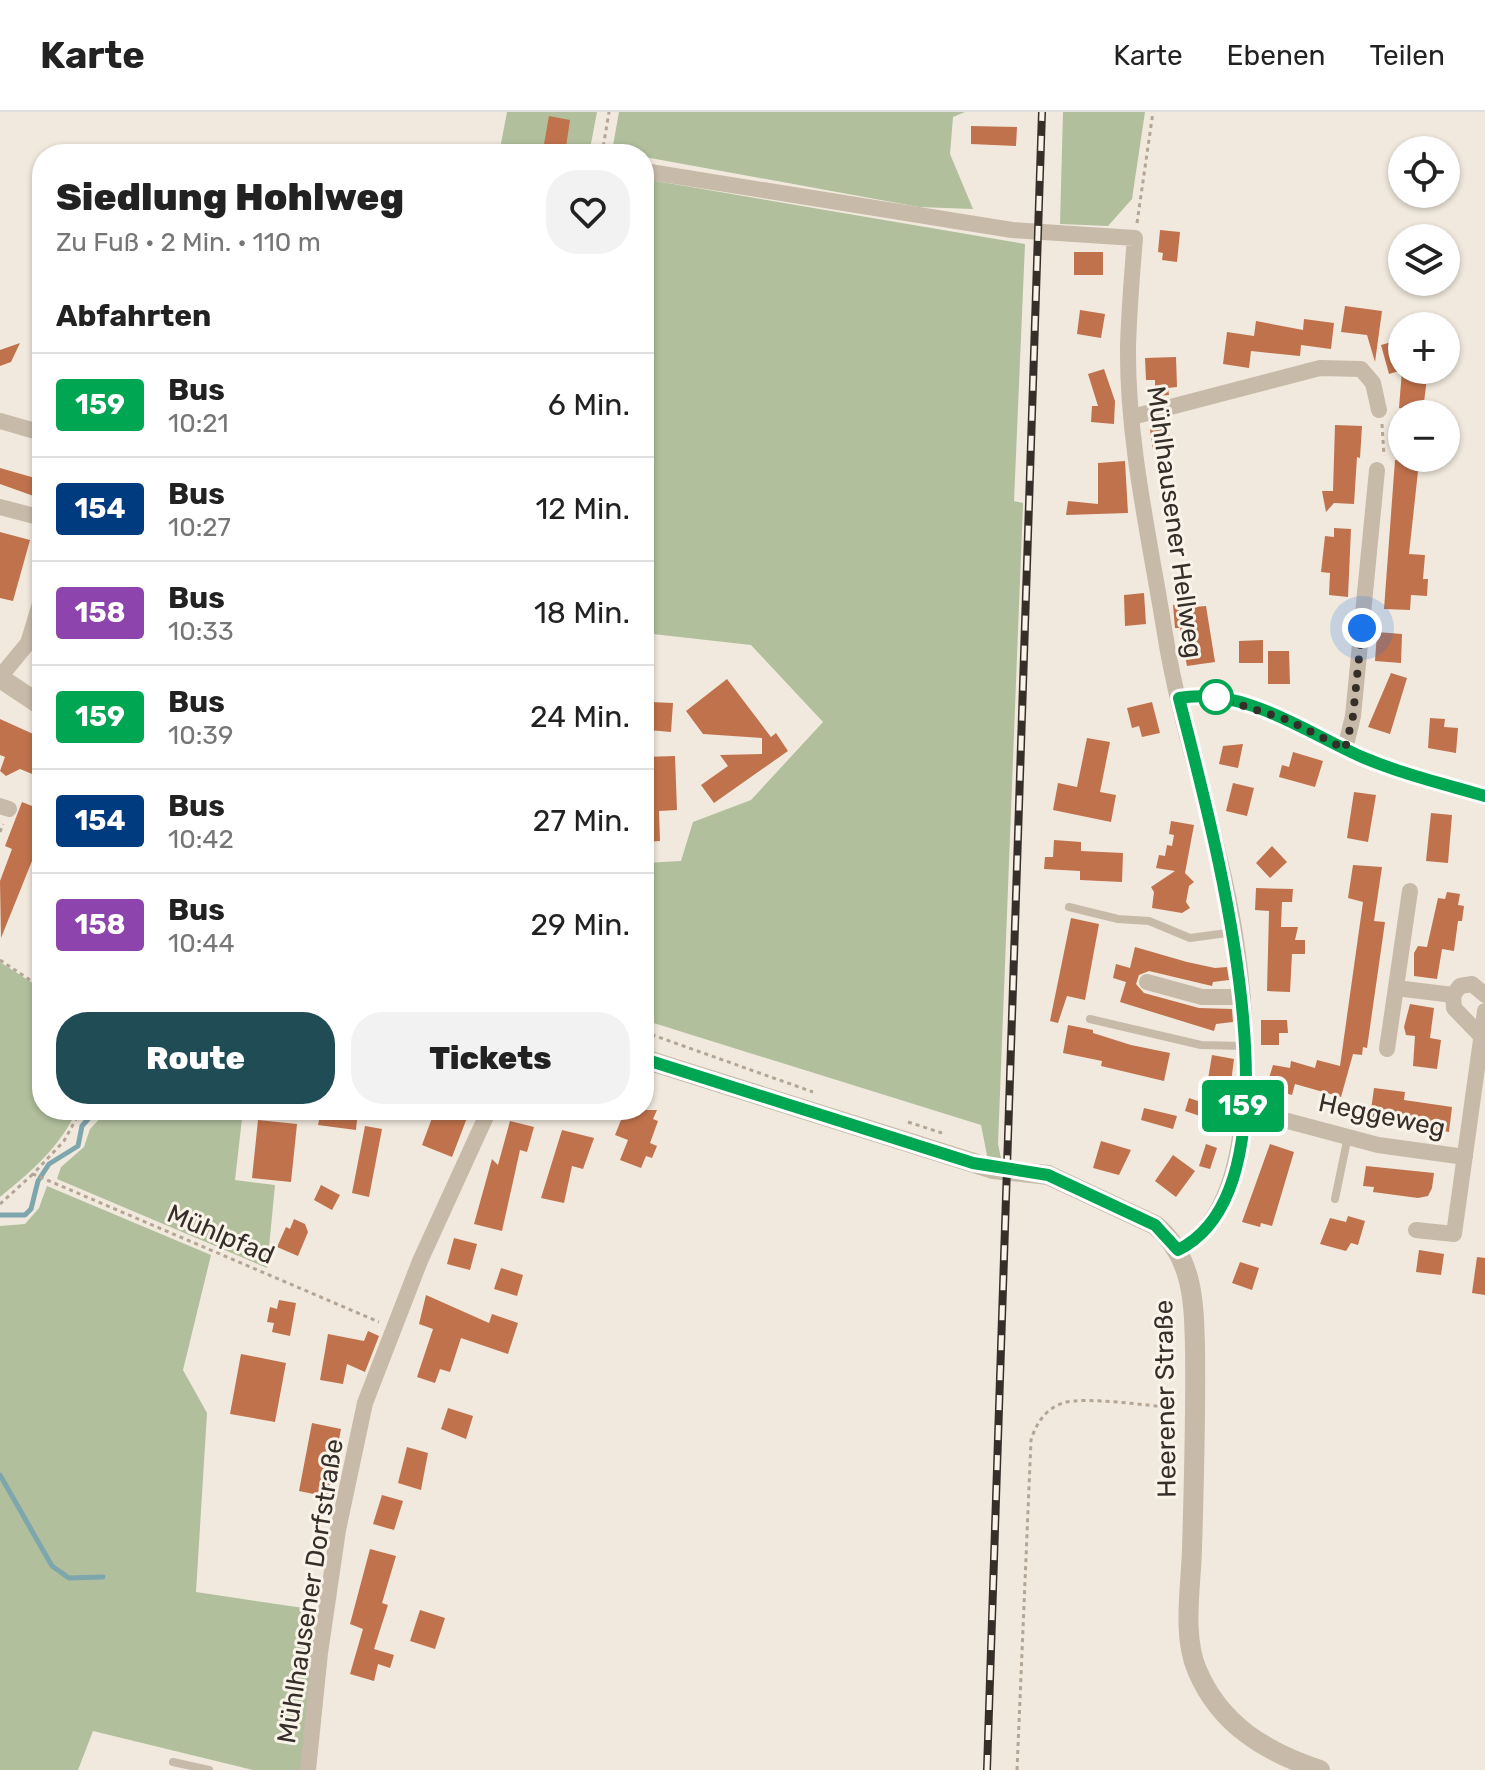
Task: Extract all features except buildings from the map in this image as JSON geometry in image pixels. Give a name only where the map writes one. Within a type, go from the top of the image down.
[{"type":"street","points":[[654,173],[1012,230],[1135,238]]},
{"type":"street","name":"Mühlhausener Hellweg","points":[[1135,238],[1128,348],[1132,417],[1169,662],[1235,932],[1243,997],[1243,1109],[1234,1170],[1221,1207],[1200,1237],[1178,1250]]},
{"type":"street","points":[[1132,417],[1320,368],[1361,369],[1373,383],[1379,410]]},
{"type":"street","points":[[0,421],[32,430]]},
{"type":"street","points":[[1345,749],[1353,716],[1377,470]]},
{"type":"street","points":[[0,507],[32,515]]},
{"type":"street","points":[[32,630],[28,643],[0,678],[32,699]]},
{"type":"street","points":[[1179,698],[1201,694],[1251,706],[1387,766],[1485,796]]},
{"type":"street","points":[[1387,1049],[1410,891]]},
{"type":"street","points":[[1147,982],[1202,997],[1243,997]]},
{"type":"street","points":[[1481,1036],[1454,1008],[1453,995],[1460,986],[1472,984],[1485,995]]},
{"type":"street","points":[[1396,988],[1453,995]]},
{"type":"street","name":"Heggeweg","points":[[1416,1230],[1454,1234],[1485,1011]]},
{"type":"street","name":"Heerener Straße","points":[[654,1062],[983,1166],[1048,1175],[1155,1225],[1178,1250],[1189,1282],[1194,1320],[1196,1409],[1190,1629],[1196,1668],[1227,1718],[1250,1740],[1320,1770]]},
{"type":"street","name":"Heggeweg","points":[[1243,1109],[1378,1145],[1465,1157]]},
{"type":"street","name":"Mühlhausener Dorfstraße","points":[[308,1770],[320,1653],[338,1530],[365,1403],[393,1328],[485,1120]]},
{"type":"lane","points":[[1069,907],[1118,919],[1149,921],[1190,938],[1235,932]]},
{"type":"lane","points":[[1090,1019],[1201,1045],[1244,1046]]},
{"type":"lane","points":[[1335,1199],[1348,1136]]},
{"type":"lane","points":[[173,1762],[209,1770]]},
{"type":"path","points":[[604,144],[609,112]]},
{"type":"path","points":[[1135,238],[1153,112]]},
{"type":"path","points":[[1377,470],[1385,454],[1379,410]]},
{"type":"path","points":[[0,960],[32,981]]},
{"type":"path","points":[[654,1036],[824,1096]]},
{"type":"path","points":[[896,1118],[940,1131],[953,1140]]},
{"type":"path","points":[[0,1204],[35,1174],[64,1141],[76,1120]]},
{"type":"path","name":"Mühlpfad","points":[[35,1174],[393,1328]]},
{"type":"path","points":[[1017,1770],[1031,1440],[1035,1429],[1052,1409],[1075,1401],[1196,1409]]},
{"type":"green space","points":[[507,112],[597,112],[591,144],[501,144]]},
{"type":"green space","points":[[619,112],[965,112],[953,117],[950,154],[973,209],[919,207],[654,159],[654,144],[613,144]]},
{"type":"green space","points":[[1063,112],[1145,112],[1132,199],[1108,226],[1060,224]]},
{"type":"green space","points":[[654,181],[1025,244],[1014,501],[1023,503],[998,1144],[1002,1163],[988,1160],[981,1125],[654,1023],[654,862],[681,861],[693,822],[751,800],[823,722],[751,645],[654,634]]},
{"type":"green space","points":[[0,962],[32,983],[32,1120],[72,1120],[34,1168],[0,1197]]},
{"type":"green space","points":[[99,1120],[242,1120],[235,1180],[275,1185],[267,1268],[57,1179],[61,1167],[84,1147],[90,1129]]},
{"type":"green space","points":[[47,1186],[211,1255],[183,1370],[207,1413],[196,1592],[317,1610],[303,1770],[253,1770],[93,1731],[78,1770],[0,1770],[0,1226],[25,1224],[39,1208]]},
{"type":"waterway","points":[[0,1215],[25,1215],[31,1209],[38,1181],[49,1164],[78,1146],[82,1126],[87,1120]]},
{"type":"waterway","points":[[0,1475],[52,1566],[69,1578],[103,1577]]},
{"type":"railway","points":[[987,1770],[1042,112]]},
{"type":"bus line","name":"159","points":[[654,1062],[993,1169],[1048,1175],[1155,1225],[1178,1250],[1200,1237],[1212,1224],[1232,1181],[1243,1109],[1244,1055],[1243,997],[1235,932],[1179,698],[1201,694],[1251,706],[1288,720],[1364,758],[1485,796]]},
{"type":"route","points":[[1216,697],[1288,720],[1345,749],[1353,716],[1362,628]]}]
